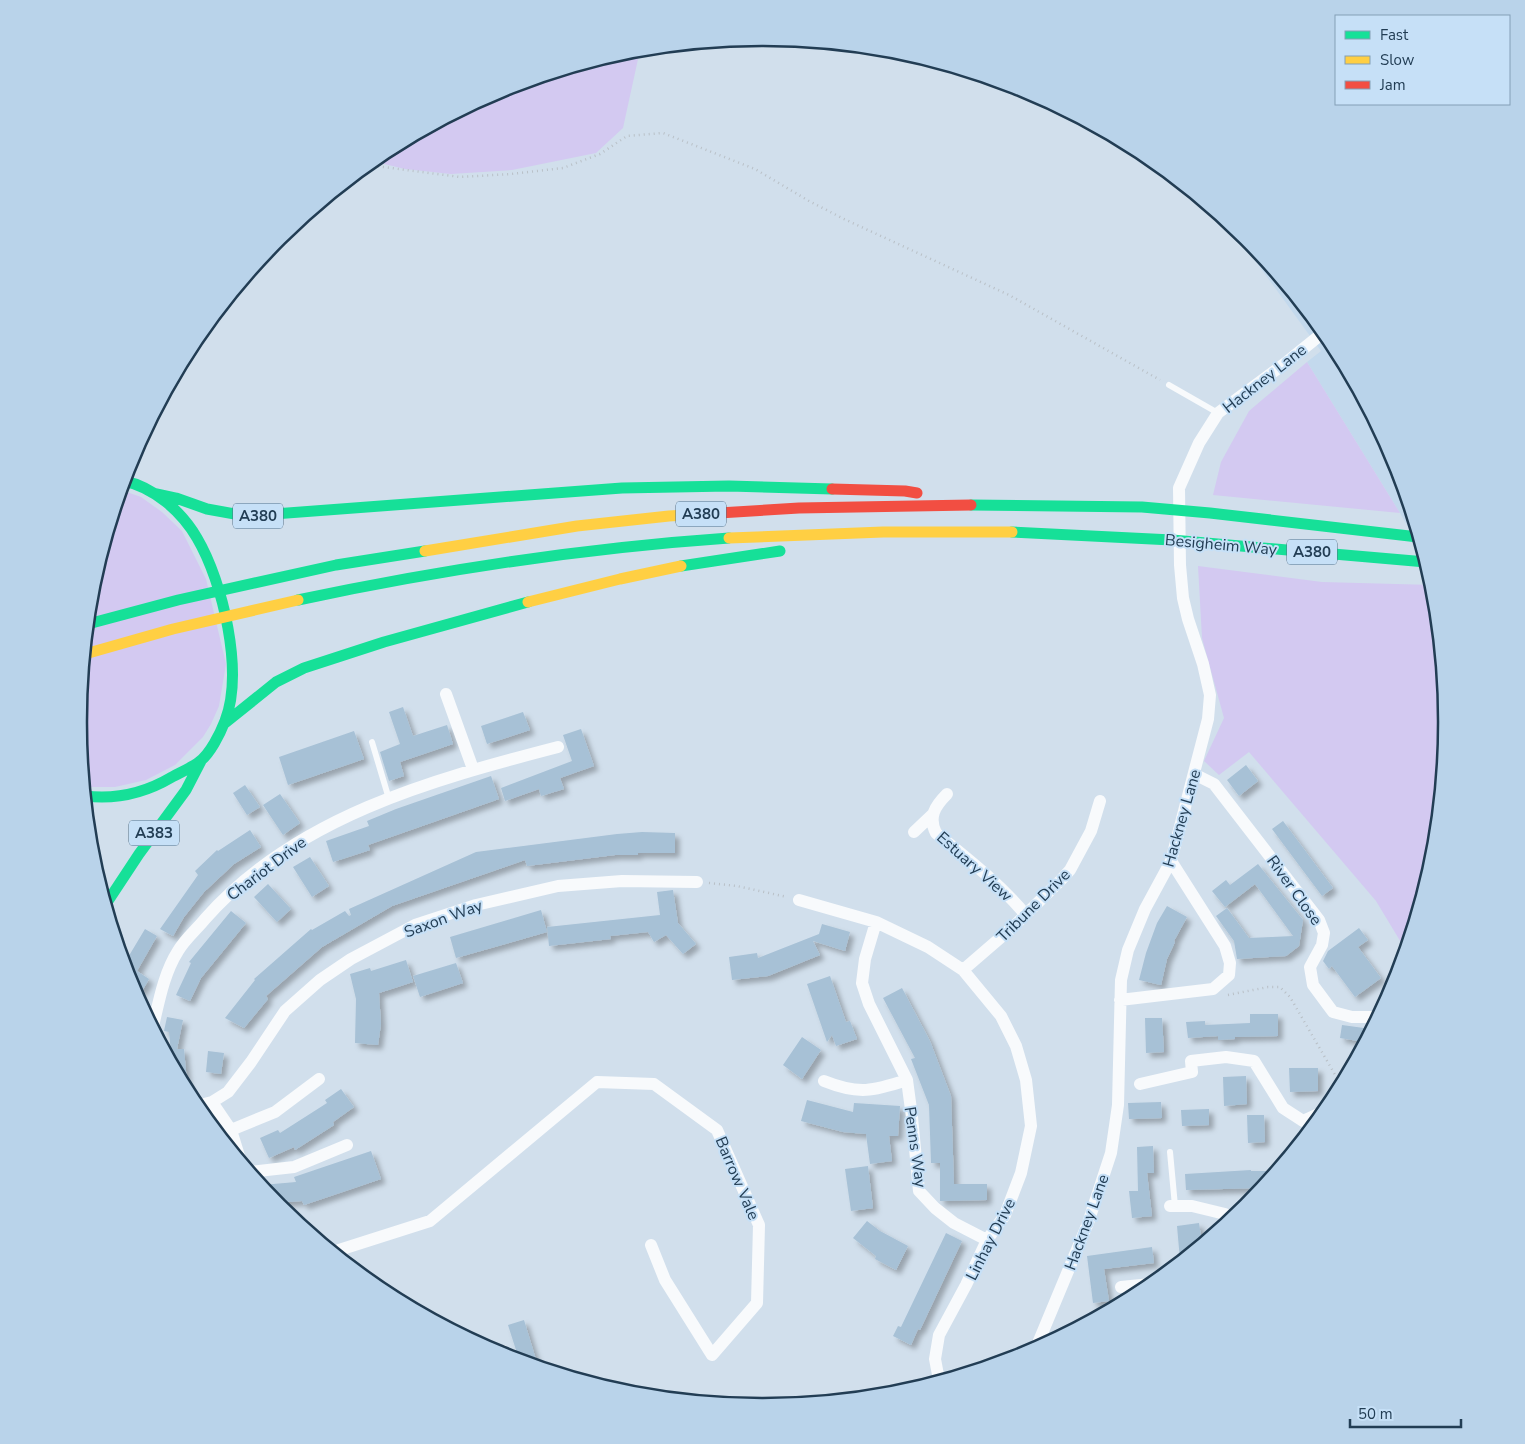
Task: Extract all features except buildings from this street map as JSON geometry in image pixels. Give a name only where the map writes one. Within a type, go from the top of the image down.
[{"type":"main road","points":[[131,482],[153,493],[182,517],[196,536],[206,555],[230,630],[233,654],[233,675],[225,723]]},
{"type":"main road","name":"A380","points":[[153,493],[176,498],[207,509],[246,516],[538,493],[706,486],[905,490],[984,505]]},
{"type":"main road","name":"A380","points":[[95,622],[178,600],[265,580],[416,551],[577,526],[641,519],[799,508],[984,505]]},
{"type":"main road","name":"Besigheim Way","points":[[984,505],[1142,507],[1412,537]]},
{"type":"main road","name":"A380","points":[[842,545],[918,531]]},
{"type":"main road","name":"A380","points":[[91,652],[185,625],[273,605],[409,579],[555,556],[646,545],[791,536],[918,531]]},
{"type":"main road","name":"Besigheim Way","points":[[918,531],[1136,537],[1418,561]]},
{"type":"main road","points":[[91,797],[107,798],[143,791],[161,784],[201,760],[225,723],[276,682],[304,668],[384,642],[495,610],[620,579],[701,562],[758,553],[795,550]]},
{"type":"main road","name":"A383","points":[[110,898],[139,854],[186,790],[201,760]]},
{"type":"street","name":"Hackney Lane","points":[[1040,1337],[1088,1223],[1110,1152],[1118,1105],[1121,980],[1128,950],[1145,909],[1171,862],[1208,718],[1210,695],[1183,598],[1180,565],[1179,488],[1199,443],[1218,413],[1317,337]]},
{"type":"street","points":[[446,694],[473,769]]},
{"type":"street","name":"Chariot Drive","points":[[154,1017],[162,986],[178,950],[223,899],[264,865],[306,836],[389,799],[440,779],[558,747]]},
{"type":"street","name":"River Close","points":[[1194,774],[1214,784],[1320,920],[1324,933],[1322,945],[1310,967],[1313,985],[1318,992],[1333,1012],[1352,1017],[1371,1017]]},
{"type":"street","name":"Estuary View","points":[[914,832],[933,814],[938,803],[947,794]]},
{"type":"street","name":"Tribune Drive","points":[[963,970],[1014,926],[1060,881],[1078,858],[1091,831],[1100,801]]},
{"type":"street","name":"Estuary View","points":[[933,814],[933,827],[936,834],[990,877],[1025,914]]},
{"type":"street","points":[[1120,1000],[1213,989],[1229,975],[1230,962],[1225,946],[1171,862]]},
{"type":"street","name":"Saxon Way","points":[[206,1104],[212,1102],[228,1092],[251,1062],[285,1011],[320,980],[351,959],[415,926],[476,905],[558,886],[622,881],[697,882]]},
{"type":"street","name":"Linhay Drive","points":[[799,900],[876,922],[928,946],[963,970],[1001,1016],[1016,1046],[1026,1080],[1031,1126],[1021,1173],[1005,1215],[987,1240],[939,1336],[935,1359],[938,1375]]},
{"type":"street","name":"Penns Way","points":[[876,922],[865,958],[862,983],[869,1004],[907,1080],[919,1191],[935,1208],[954,1223],[987,1240]]},
{"type":"street","points":[[1140,1084],[1192,1072],[1192,1061],[1226,1057],[1254,1060],[1283,1108],[1305,1125]]},
{"type":"street","points":[[231,1130],[275,1112],[319,1078]]},
{"type":"street","points":[[824,1081],[857,1091],[879,1089],[907,1080]]},
{"type":"street","name":"Barrow Vale","points":[[341,1249],[430,1221],[597,1082],[654,1084],[717,1130],[759,1225],[757,1302],[712,1355],[665,1280],[651,1245]]},
{"type":"street","points":[[212,1102],[231,1130],[236,1145]]},
{"type":"street","points":[[257,1171],[294,1167],[347,1145]]},
{"type":"street","points":[[1172,1206],[1192,1206],[1224,1215]]},
{"type":"street","points":[[1121,1288],[1134,1286]]},
{"type":"lane","points":[[1169,385],[1218,413]]},
{"type":"lane","points":[[372,742],[389,799]]},
{"type":"lane","points":[[1170,1152],[1172,1206]]},
{"type":"path","points":[[378,166],[460,177],[511,174],[563,168],[600,154],[627,136],[663,134],[755,169],[809,201],[1009,295],[1169,385]]},
{"type":"path","points":[[697,882],[737,886],[799,900]]},
{"type":"path","points":[[1213,989],[1222,996],[1268,987],[1280,987],[1290,997],[1337,1077]]},
{"type":"shaded area","points":[[638,58],[623,128],[596,153],[512,170],[451,174],[405,169],[382,163],[464,116],[504,98],[545,82],[588,69]]},
{"type":"shaded area","points":[[1252,257],[1271,276],[1299,311],[1348,384],[1369,423],[1387,463],[1410,530],[1307,362],[1321,351]]},
{"type":"shaded area","points":[[1307,362],[1400,513],[1213,495],[1221,462],[1249,411]]},
{"type":"shaded area","points":[[128,492],[141,497],[162,512],[182,531],[206,579],[226,664],[219,706],[203,737],[175,765],[146,780],[115,787],[90,787],[87,722],[88,678],[100,590],[110,547]]},
{"type":"shaded area","points":[[1198,566],[1322,582],[1424,585],[1437,678],[1437,766],[1425,854],[1415,897],[1401,942],[1376,901],[1249,752],[1219,775],[1204,761],[1224,718],[1202,638]]},
{"type":"traffic: fast","points":[[91,797],[119,796],[141,791],[162,783],[196,764],[207,754],[217,738],[225,721],[230,701],[232,678],[228,628],[215,578],[206,556],[191,528],[175,510],[156,495],[131,483]]},
{"type":"traffic: fast","points":[[153,493],[176,498],[207,509],[246,516],[622,488],[729,486],[832,489]]},
{"type":"traffic: fast","points":[[971,505],[1142,507],[1412,536]]},
{"type":"traffic: fast","points":[[1012,532],[1172,540],[1418,561]]},
{"type":"traffic: fast","points":[[298,600],[404,579],[566,554],[729,538]]},
{"type":"traffic: fast","points":[[95,622],[178,600],[336,565],[425,551]]},
{"type":"traffic: fast","points":[[681,566],[780,551]]},
{"type":"traffic: fast","points":[[225,723],[276,682],[304,668],[384,642],[528,602]]},
{"type":"traffic: fast","points":[[110,898],[139,854],[186,790],[201,761]]},
{"type":"traffic: slow","points":[[425,551],[577,526],[669,516],[719,513]]},
{"type":"traffic: slow","points":[[729,538],[883,532],[1012,532]]},
{"type":"traffic: slow","points":[[528,602],[681,566]]},
{"type":"traffic: slow","points":[[91,652],[173,629],[298,600]]},
{"type":"traffic: jam","points":[[832,489],[917,493]]},
{"type":"traffic: jam","points":[[719,513],[799,508],[971,505]]}]
